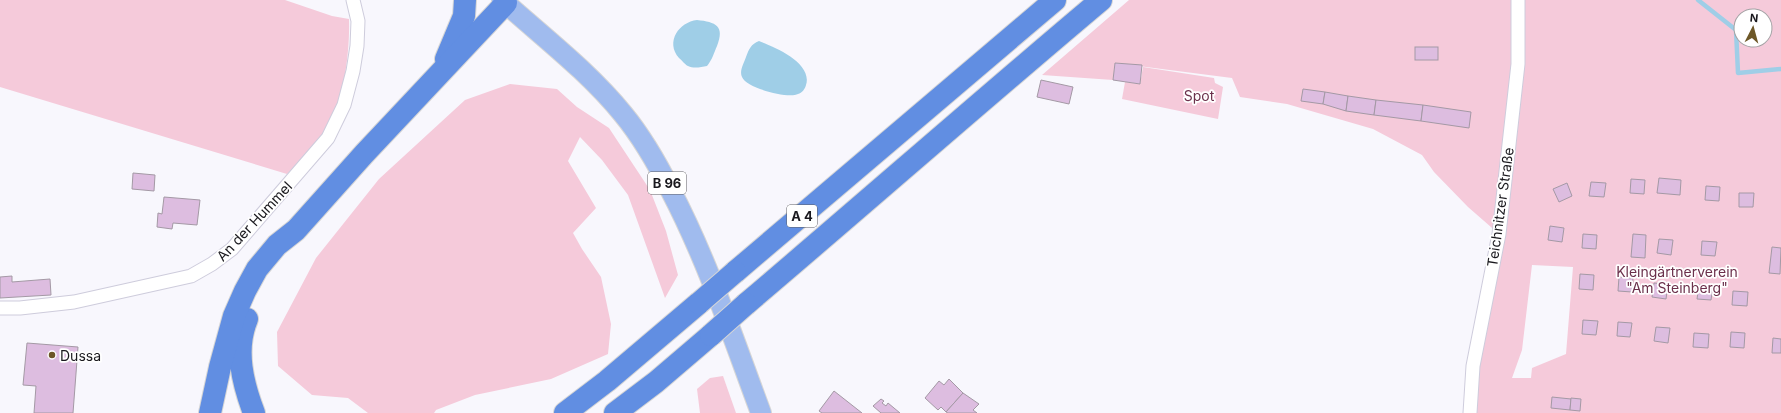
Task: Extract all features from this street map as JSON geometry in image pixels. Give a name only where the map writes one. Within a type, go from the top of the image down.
[{"type":"highway","points":[[442,71],[464,16],[465,0]]},
{"type":"highway","name":"A 4","points":[[565,413],[607,381],[1055,0]]},
{"type":"highway","name":"A 4","points":[[615,413],[656,382],[862,206],[974,106],[1100,0]]},
{"type":"highway","points":[[210,413],[220,367],[234,316],[257,269],[277,245],[296,230],[504,2]]},
{"type":"highway","points":[[254,413],[245,388],[240,354],[245,322],[255,297],[296,230]]},
{"type":"main road","name":"B 96","points":[[504,2],[584,72],[624,115],[658,165],[705,263],[761,413]]},
{"type":"street","name":"An der Hummel","points":[[0,308],[20,308],[74,302],[190,276],[212,264],[232,249],[328,138],[344,105],[353,71],[357,46],[358,21],[353,0]]},
{"type":"street","name":"Teichnitzer Straße","points":[[1470,413],[1473,366],[1499,234],[1518,64],[1518,0]]},
{"type":"green space","points":[[0,0],[285,0],[332,16],[349,19],[345,76],[337,106],[326,131],[308,153],[287,174],[0,87]]},
{"type":"green space","name":"Kleingärtnerverein \"Am Steinberg\"","points":[[1129,0],[1781,0],[1781,413],[1470,413],[1499,234],[1468,207],[1434,172],[1422,155],[1373,129],[1287,104],[1240,97],[1232,78],[1115,63],[1113,80],[1042,75]],"holes":[[[1532,265],[1573,267],[1566,354],[1532,368],[1531,378],[1512,378],[1522,350]]]},
{"type":"green space","name":"Spot","points":[[1143,67],[1214,78],[1215,83],[1223,87],[1218,119],[1122,99],[1125,82],[1140,84]]},
{"type":"green space","points":[[510,84],[557,89],[577,107],[609,128],[650,190],[666,231],[678,275],[665,298],[628,195],[602,160],[580,137],[568,161],[596,208],[573,233],[601,277],[611,324],[608,354],[551,379],[475,395],[436,410],[434,413],[368,413],[348,398],[312,395],[278,366],[277,332],[316,258],[379,179],[465,100]]},
{"type":"green space","points":[[723,376],[736,413],[700,413],[697,389],[710,378]]},
{"type":"water","points":[[697,20],[714,24],[717,26],[720,34],[717,46],[709,64],[707,66],[695,68],[690,67],[679,58],[673,46],[676,34],[680,29],[690,22]]},
{"type":"water","points":[[759,41],[774,47],[791,57],[804,70],[807,77],[806,86],[802,92],[793,95],[777,94],[759,89],[745,81],[741,75],[742,67],[751,47]]},
{"type":"building","points":[[1415,47],[1438,47],[1438,60],[1415,60]]},
{"type":"building","points":[[1115,63],[1142,65],[1140,84],[1113,80]]},
{"type":"building","points":[[1041,80],[1073,87],[1069,104],[1037,97]]},
{"type":"building","points":[[1303,89],[1325,92],[1323,104],[1301,101]]},
{"type":"building","points":[[1325,92],[1348,96],[1346,111],[1323,104]]},
{"type":"building","points":[[1348,96],[1376,100],[1374,115],[1346,111]]},
{"type":"building","points":[[1376,100],[1423,105],[1421,121],[1374,115]]},
{"type":"building","points":[[1423,105],[1471,112],[1469,128],[1421,121]]},
{"type":"building","points":[[133,173],[155,175],[154,191],[132,189]]},
{"type":"building","points":[[1659,178],[1681,180],[1680,195],[1657,193]]},
{"type":"building","points":[[1631,179],[1645,180],[1644,194],[1630,193]]},
{"type":"building","points":[[1591,182],[1606,183],[1604,197],[1589,196]]},
{"type":"building","points":[[1567,183],[1572,196],[1559,202],[1553,189]]},
{"type":"building","points":[[1706,186],[1720,187],[1719,201],[1705,200]]},
{"type":"building","points":[[1739,193],[1754,193],[1753,207],[1739,207]]},
{"type":"building","points":[[164,197],[200,200],[197,225],[173,223],[172,229],[157,227],[158,213],[162,214]]},
{"type":"building","points":[[1550,226],[1564,228],[1562,242],[1548,240]]},
{"type":"building","points":[[1583,234],[1597,235],[1596,249],[1582,248]]},
{"type":"building","points":[[1633,234],[1646,235],[1645,258],[1631,257]]},
{"type":"building","points":[[1659,239],[1673,240],[1671,255],[1657,253]]},
{"type":"building","points":[[1702,241],[1717,242],[1715,256],[1701,255]]},
{"type":"building","points":[[1772,247],[1781,248],[1780,274],[1769,273]]},
{"type":"building","points":[[1580,274],[1594,275],[1593,290],[1579,289]]},
{"type":"building","points":[[12,276],[12,282],[50,279],[51,295],[0,298],[0,277]]},
{"type":"building","points":[[1619,277],[1633,278],[1632,292],[1618,291]]},
{"type":"building","points":[[1654,283],[1668,284],[1666,299],[1652,297]]},
{"type":"building","points":[[1699,285],[1713,286],[1711,300],[1697,299]]},
{"type":"building","points":[[1733,291],[1748,292],[1747,306],[1732,305]]},
{"type":"building","points":[[1583,320],[1598,321],[1596,335],[1582,334]]},
{"type":"building","points":[[1618,322],[1632,323],[1630,337],[1617,336]]},
{"type":"building","points":[[1656,327],[1670,328],[1668,343],[1654,341]]},
{"type":"building","points":[[1731,332],[1745,333],[1744,348],[1730,347]]},
{"type":"building","points":[[1694,333],[1709,334],[1708,348],[1693,347]]},
{"type":"building","points":[[1773,338],[1781,339],[1781,353],[1772,353]]},
{"type":"building","points":[[27,343],[78,347],[73,413],[34,413],[36,386],[23,385]]},
{"type":"building","points":[[949,379],[963,393],[946,412],[941,407],[938,410],[925,398],[939,381],[944,385]]},
{"type":"building","points":[[834,391],[862,413],[822,413],[819,411]]},
{"type":"building","points":[[963,393],[979,404],[973,410],[977,413],[946,412]]},
{"type":"building","points":[[1552,397],[1571,399],[1570,410],[1551,408]]},
{"type":"building","points":[[1571,398],[1581,399],[1580,411],[1570,410]]},
{"type":"building","points":[[881,399],[884,401],[882,403],[886,406],[888,403],[900,413],[881,413],[873,406]]},
{"type":"waterway","points":[[1698,0],[1736,30],[1738,73],[1781,69]]},
{"type":"place","name":"Dussa","points":[[52,355]]}]
